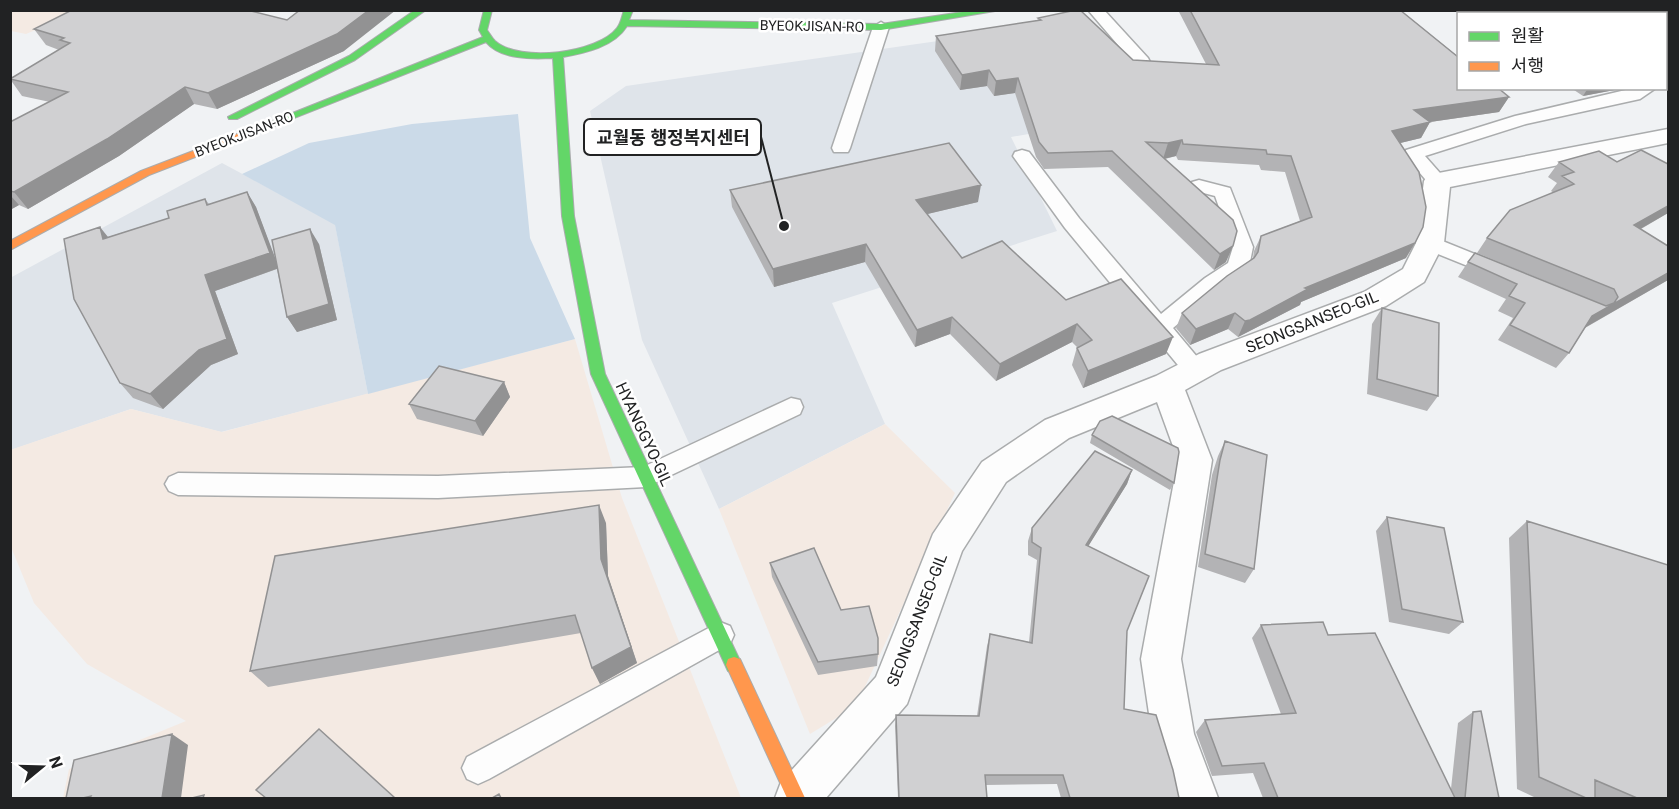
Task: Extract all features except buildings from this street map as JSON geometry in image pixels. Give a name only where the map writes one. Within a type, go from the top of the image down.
[{"type":"street","points":[[219,124],[352,58],[422,10]]},
{"type":"street","points":[[488,10],[481,23],[486,39],[493,46],[510,53],[533,56],[558,56],[583,51],[620,32],[628,17]]},
{"type":"street","name":"BYEOKJISAN-RO","points":[[628,17],[881,27],[997,10]]},
{"type":"street","points":[[802,12],[918,21]]},
{"type":"street","name":"BYEOKJISAN-RO","points":[[10,246],[145,173],[486,39]]},
{"type":"street","name":"HYANGGYO-GIL","points":[[558,56],[568,216],[598,374],[796,798]]},
{"type":"street","points":[[1437,181],[1668,136]]},
{"type":"street","points":[[145,173],[190,141]]},
{"type":"street","name":"SEONGSANSEO-GIL","points":[[796,798],[892,690],[946,546],[994,472],[1057,429],[1375,299],[1414,275],[1430,243],[1437,181]]},
{"type":"street","points":[[1181,377],[1195,460],[1161,659],[1173,734],[1196,798]]},
{"type":"lane","points":[[1095,10],[1142,62]]},
{"type":"lane","points":[[841,148],[881,27]]},
{"type":"lane","points":[[1437,181],[1413,154],[1521,120],[1634,95],[1644,90]]},
{"type":"lane","points":[[1022,156],[1072,223],[1160,327],[1181,377]]},
{"type":"lane","points":[[1160,327],[1213,283],[1238,267],[1241,257],[1243,247],[1223,192],[1199,186]]},
{"type":"lane","points":[[1430,243],[1516,279]]},
{"type":"lane","points":[[178,484],[438,487],[646,477],[791,407]]},
{"type":"lane","points":[[478,768],[720,634]]},
{"type":"shaded area","points":[[11,11],[80,11],[26,34],[11,31]]},
{"type":"shaded area","points":[[1021,29],[1051,130],[1011,137],[1057,231],[832,303],[885,424],[719,509],[642,340],[590,111],[626,86]]},
{"type":"shaded area","points":[[518,114],[530,238],[575,339],[368,394],[335,225],[242,174],[309,143],[412,124]]},
{"type":"shaded area","points":[[222,163],[335,224],[368,394],[221,432],[131,409],[11,450],[10,278]]},
{"type":"shaded area","points":[[575,339],[622,498],[741,798],[63,798],[69,769],[186,721],[87,664],[34,603],[11,547],[10,450],[131,409],[222,432]]},
{"type":"shaded area","points":[[885,424],[955,493],[856,706],[810,734],[719,509]]},
{"type":"traffic: fast","points":[[233,117],[352,58],[422,10]]},
{"type":"traffic: fast","points":[[488,10],[483,30],[494,45],[523,55],[540,56],[576,52],[607,40],[621,29],[629,10]]},
{"type":"traffic: fast","points":[[626,23],[881,27],[997,10]]},
{"type":"traffic: fast","points":[[240,136],[486,39]]},
{"type":"traffic: fast","points":[[558,56],[568,216],[598,374],[734,665]]},
{"type":"traffic: slow","points":[[10,246],[145,173],[240,136]]},
{"type":"traffic: slow","points":[[734,665],[796,798]]},
{"type":"place","name":"교월동 행정복지센터","points":[[784,226]]}]
